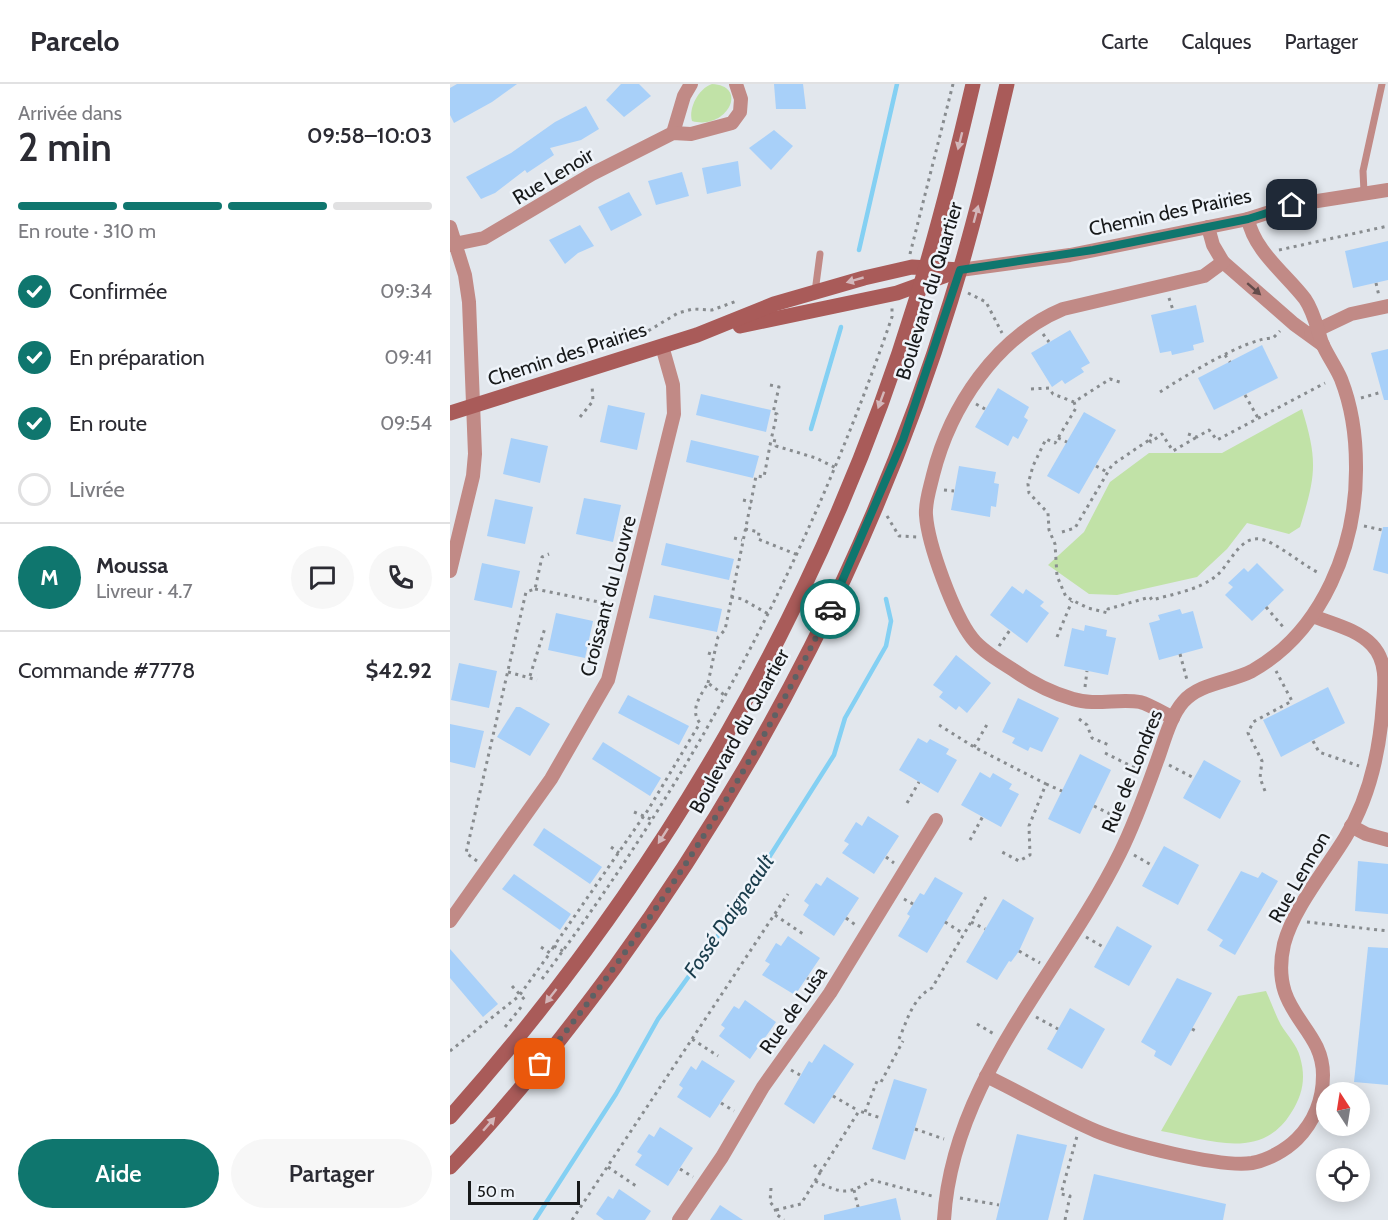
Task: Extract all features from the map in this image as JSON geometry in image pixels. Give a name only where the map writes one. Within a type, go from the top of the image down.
[{"type":"main road","name":"Boulevard du Quartier","points":[[450,1117],[545,1003],[604,924],[675,817],[736,716],[790,613],[840,504],[892,370],[926,268],[973,84]]},
{"type":"main road","name":"Boulevard du Quartier","points":[[450,1167],[523,1085],[596,993],[687,863],[750,760],[820,629],[878,502],[919,396],[960,270],[1007,84]]},
{"type":"main road","name":"Chemin des Prairies","points":[[450,413],[697,335],[774,304],[815,292],[893,271],[926,268],[960,270]]},
{"type":"main road","name":"Chemin des Prairies","points":[[697,335],[897,292],[960,270]]},
{"type":"street","points":[[673,133],[684,96],[691,84]]},
{"type":"street","name":"Rue Lenoir","points":[[453,244],[484,238],[592,174],[673,133],[691,134],[732,123],[740,112],[741,99],[736,84]]},
{"type":"street","name":"Chemin des Prairies","points":[[960,270],[1070,255],[1248,219],[1292,205],[1388,190]]},
{"type":"street","name":"Rue de Londres","points":[[944,1220],[955,1147],[986,1076],[1077,932],[1122,848],[1173,718],[1189,695],[1249,672],[1294,639],[1313,616],[1329,587],[1345,546],[1356,476],[1356,448],[1348,402],[1340,376],[1313,332],[1305,300],[1253,236],[1248,219]]},
{"type":"street","points":[[450,227],[470,302],[474,465],[450,571]]},
{"type":"street","points":[[1208,227],[1213,245],[1223,262],[1313,332],[1351,314],[1388,306]]},
{"type":"street","points":[[1173,718],[1140,702],[1108,703],[1073,699],[1027,679],[973,639],[959,614],[930,537],[926,504],[952,422],[980,377],[1010,343],[1043,318],[1063,309],[1204,276],[1223,262]]},
{"type":"street","name":"Croissant du Louvre","points":[[450,921],[551,779],[592,712],[613,668],[675,409],[673,385],[662,346]]},
{"type":"street","name":"Rue Lennon","points":[[986,1076],[1081,1123],[1122,1140],[1228,1164],[1253,1163],[1274,1155],[1291,1145],[1306,1131],[1316,1112],[1323,1073],[1320,1057],[1286,999],[1281,978],[1282,955],[1287,934],[1351,826],[1376,759],[1385,662],[1362,635],[1313,616]]},
{"type":"street","name":"Rue de Lusa","points":[[679,1220],[722,1156],[763,1087],[826,999],[936,820]]},
{"type":"street","points":[[1351,826],[1366,834],[1388,840]]},
{"type":"lane","points":[[1364,192],[1363,171],[1382,84]]},
{"type":"lane","points":[[815,292],[820,254]]},
{"type":"path","name":"Boulevard du Quartier","points":[[909,256],[953,84]]},
{"type":"path","points":[[1276,251],[1388,226]]},
{"type":"path","points":[[968,293],[986,302],[1002,333],[1010,343]]},
{"type":"path","name":"Chemin des Prairies","points":[[490,386],[496,380],[643,334],[678,313],[693,309],[712,309],[743,299]]},
{"type":"path","name":"Boulevard du Quartier","points":[[538,984],[653,820],[727,697],[770,615],[836,468],[866,395],[892,317],[892,309]]},
{"type":"path","points":[[1160,392],[1225,355],[1261,338],[1273,338],[1281,329]]},
{"type":"path","points":[[1225,355],[1230,362]]},
{"type":"path","points":[[1074,402],[1110,380],[1123,383]]},
{"type":"path","points":[[1149,440],[1151,442],[1162,435],[1173,451],[1209,430],[1217,440],[1325,383]]},
{"type":"path","points":[[580,417],[593,401],[592,385]]},
{"type":"path","points":[[450,1051],[519,996],[620,853],[700,723],[697,719],[696,705],[708,683],[718,637],[725,630],[756,476],[764,477],[777,414],[772,413],[778,387],[770,385]]},
{"type":"path","points":[[1032,389],[1049,388],[1053,394],[1074,402]]},
{"type":"path","points":[[1375,394],[1382,392]]},
{"type":"path","points":[[1245,395],[1258,418]]},
{"type":"path","points":[[1074,402],[1076,408],[1055,443],[1046,439],[1033,466],[1028,484],[1029,492],[1048,513],[1049,530],[1055,544],[1057,576],[1061,591],[1072,601],[1108,613],[1108,609],[1150,597],[1152,600],[1204,584],[1218,575],[1240,547],[1250,540],[1260,539],[1272,543],[1301,565],[1320,574]]},
{"type":"path","points":[[1062,532],[1075,528],[1112,465],[1149,440],[1152,432]]},
{"type":"path","points":[[1188,434],[1197,437]]},
{"type":"path","points":[[1058,438],[1066,442]]},
{"type":"path","points":[[771,440],[776,441],[776,446],[816,458],[836,468]]},
{"type":"path","points":[[1096,466],[1108,472]]},
{"type":"path","points":[[743,500],[751,502]]},
{"type":"path","points":[[887,516],[899,536],[930,537]]},
{"type":"path","points":[[745,529],[759,532],[758,539],[798,555]]},
{"type":"path","points":[[1377,529],[1382,530]]},
{"type":"path","points":[[734,538],[742,540]]},
{"type":"path","points":[[535,589],[542,557],[549,554]]},
{"type":"path","points":[[480,863],[466,853],[526,592],[535,589],[628,608]]},
{"type":"path","points":[[731,597],[742,599],[770,615]]},
{"type":"path","points":[[1057,637],[1072,601]]},
{"type":"path","points":[[1266,608],[1284,628]]},
{"type":"path","points":[[530,676],[545,627]]},
{"type":"path","points":[[993,655],[1010,630]]},
{"type":"path","points":[[708,653],[714,654]]},
{"type":"path","points":[[1180,654],[1187,680]]},
{"type":"path","points":[[1265,791],[1260,778],[1262,761],[1248,733],[1249,727],[1253,722],[1293,703],[1268,660]]},
{"type":"path","points":[[508,672],[530,676],[537,680]]},
{"type":"path","points":[[708,683],[727,697]]},
{"type":"path","points":[[1079,719],[1087,725],[1092,738],[1109,745]]},
{"type":"path","points":[[974,747],[989,721]]},
{"type":"path","points":[[939,725],[974,747],[1062,791]]},
{"type":"path","points":[[1313,741],[1319,752],[1362,766]]},
{"type":"path","points":[[1105,753],[1139,770]]},
{"type":"path","points":[[1158,759],[1194,778]]},
{"type":"path","points":[[907,803],[919,782]]},
{"type":"path","points":[[1002,852],[1019,861],[1030,855],[1029,826],[1046,784]]},
{"type":"path","points":[[1094,806],[1120,819]]},
{"type":"path","points":[[634,812],[642,818],[648,817],[653,820]]},
{"type":"path","points":[[970,840],[983,816]]},
{"type":"path","points":[[611,847],[620,853]]},
{"type":"path","points":[[1122,848],[1153,866]]},
{"type":"path","points":[[572,1220],[788,894]]},
{"type":"path","points":[[865,1112],[877,1081],[881,1082],[901,1040],[912,1008],[923,992],[932,988],[987,895]]},
{"type":"path","points":[[775,915],[803,934]]},
{"type":"path","points":[[1294,921],[1388,932]]},
{"type":"path","points":[[945,922],[964,934]]},
{"type":"path","points":[[971,922],[986,929]]},
{"type":"path","points":[[1077,932],[1105,948]]},
{"type":"path","points":[[554,946],[563,951]]},
{"type":"path","points":[[541,947],[550,953]]},
{"type":"path","points":[[1018,951],[1040,963]]},
{"type":"path","points":[[512,986],[526,1001]]},
{"type":"path","points":[[500,1034],[532,992]]},
{"type":"path","points":[[1026,1011],[1058,1029]]},
{"type":"path","points":[[977,1024],[994,1034]]},
{"type":"path","points":[[1192,1029],[1198,1032]]},
{"type":"path","points":[[692,1039],[718,1056]]},
{"type":"path","points":[[832,1096],[859,1112],[881,1118]]},
{"type":"path","points":[[776,1210],[801,1204],[859,1112]]},
{"type":"path","points":[[1065,1220],[1070,1196],[1061,1194],[1081,1123]]},
{"type":"path","points":[[915,1129],[944,1139]]},
{"type":"path","points":[[814,1165],[821,1171]]},
{"type":"path","points":[[608,1167],[636,1186]]},
{"type":"path","points":[[815,1181],[843,1193],[872,1180],[932,1196]]},
{"type":"path","points":[[771,1188],[769,1198],[784,1220]]},
{"type":"path","points":[[854,1190],[858,1207]]},
{"type":"path","points":[[959,1198],[999,1205]]},
{"type":"green space","points":[[712,84],[730,92],[729,107],[715,120],[692,121],[692,110],[696,99],[707,86]]},
{"type":"green space","points":[[1302,409],[1313,455],[1312,481],[1300,527],[1289,534],[1247,523],[1227,549],[1197,577],[1117,595],[1089,594],[1048,565],[1084,532],[1110,482],[1149,453],[1222,453]]},
{"type":"green space","points":[[1266,991],[1281,1025],[1297,1048],[1302,1065],[1302,1086],[1291,1113],[1279,1128],[1264,1138],[1249,1142],[1214,1142],[1161,1131],[1238,996]]},
{"type":"building","points":[[457,84],[517,84],[492,102],[454,123],[450,115],[450,88]]},
{"type":"building","points":[[621,84],[639,84],[651,96],[624,117],[606,100]]},
{"type":"building","points":[[774,84],[803,84],[806,109],[776,109]]},
{"type":"building","points":[[586,106],[599,129],[581,140],[550,148],[554,155],[527,173],[525,170],[495,193],[481,199],[466,177],[511,153],[555,122]]},
{"type":"building","points":[[774,130],[793,146],[771,170],[749,148]]},
{"type":"building","points":[[738,161],[741,186],[707,194],[702,168]]},
{"type":"building","points":[[682,172],[689,196],[656,205],[648,181]]},
{"type":"building","points":[[629,192],[642,215],[611,231],[598,207]]},
{"type":"building","points":[[580,225],[594,246],[578,253],[565,264],[549,240]]},
{"type":"building","points":[[1388,241],[1388,280],[1353,288],[1345,251]]},
{"type":"building","points":[[1196,305],[1204,342],[1193,345],[1194,350],[1172,355],[1171,351],[1160,353],[1151,315]]},
{"type":"building","points":[[1070,330],[1090,363],[1081,368],[1084,372],[1065,384],[1062,380],[1052,387],[1031,353]]},
{"type":"building","points":[[1262,345],[1278,378],[1214,410],[1198,378]]},
{"type":"building","points":[[1388,349],[1388,400],[1384,400],[1371,353]]},
{"type":"building","points":[[998,388],[1029,407],[1024,417],[1028,420],[1018,439],[1013,436],[1008,446],[975,427]]},
{"type":"building","points":[[701,394],[771,410],[766,432],[696,415]]},
{"type":"building","points":[[608,405],[645,413],[637,450],[600,442]]},
{"type":"building","points":[[1084,412],[1116,430],[1079,494],[1047,476]]},
{"type":"building","points":[[511,438],[548,446],[540,483],[503,474]]},
{"type":"building","points":[[691,440],[759,456],[753,478],[686,462]]},
{"type":"building","points":[[959,466],[996,472],[994,483],[999,484],[996,507],[991,506],[990,517],[951,510]]},
{"type":"building","points":[[584,498],[621,505],[613,542],[576,534]]},
{"type":"building","points":[[495,499],[533,507],[525,544],[487,536]]},
{"type":"building","points":[[1383,527],[1388,527],[1388,574],[1373,570]]},
{"type":"building","points":[[666,543],[734,559],[729,580],[661,565]]},
{"type":"building","points":[[482,563],[520,571],[512,608],[474,600]]},
{"type":"building","points":[[1257,563],[1284,590],[1252,621],[1225,595],[1233,587],[1228,583],[1244,568],[1248,572]]},
{"type":"building","points":[[1012,586],[1023,594],[1026,589],[1044,602],[1040,606],[1049,613],[1027,643],[990,615]]},
{"type":"building","points":[[654,595],[722,609],[717,632],[649,618]]},
{"type":"building","points":[[1180,609],[1182,614],[1193,611],[1203,648],[1159,660],[1149,623],[1160,620],[1158,615]]},
{"type":"building","points":[[556,613],[593,621],[585,658],[548,650]]},
{"type":"building","points":[[1085,625],[1107,630],[1106,636],[1116,638],[1108,675],[1064,666],[1072,628],[1084,631]]},
{"type":"building","points":[[956,655],[991,683],[967,713],[959,706],[956,710],[939,697],[943,692],[933,685]]},
{"type":"building","points":[[459,663],[497,671],[489,708],[451,700]]},
{"type":"building","points":[[1328,687],[1345,723],[1281,757],[1263,720]]},
{"type":"building","points":[[628,695],[689,726],[679,745],[618,713]]},
{"type":"building","points":[[1018,698],[1059,718],[1042,752],[1030,747],[1028,751],[1012,743],[1015,738],[1002,732]]},
{"type":"building","points":[[516,707],[550,724],[530,756],[497,737]]},
{"type":"building","points":[[450,724],[484,731],[475,768],[450,762]]},
{"type":"building","points":[[918,738],[927,743],[930,739],[949,749],[946,754],[957,760],[938,793],[899,770]]},
{"type":"building","points":[[603,742],[661,778],[650,796],[592,759]]},
{"type":"building","points":[[1080,754],[1111,770],[1080,834],[1048,819]]},
{"type":"building","points":[[1204,760],[1241,781],[1220,819],[1183,798]]},
{"type":"building","points":[[980,772],[990,778],[993,773],[1012,784],[1009,789],[1019,794],[1001,827],[961,805]]},
{"type":"building","points":[[868,816],[899,836],[874,874],[842,853],[849,844],[844,841],[856,822],[862,826]]},
{"type":"building","points":[[544,828],[602,867],[590,884],[533,845]]},
{"type":"building","points":[[1164,846],[1199,865],[1178,905],[1142,886]]},
{"type":"building","points":[[1358,861],[1388,864],[1388,914],[1355,911]]},
{"type":"building","points":[[1241,871],[1258,878],[1262,872],[1278,881],[1235,955],[1219,946],[1223,940],[1207,930]]},
{"type":"building","points":[[514,874],[571,914],[560,930],[502,889]]},
{"type":"building","points":[[827,877],[859,898],[834,936],[803,915],[809,905],[804,901],[816,883],[821,886]]},
{"type":"building","points":[[935,877],[963,893],[927,953],[898,936],[910,916],[907,914],[920,893],[924,895]]},
{"type":"building","points":[[1003,899],[1034,918],[1019,951],[1011,962],[1009,961],[997,980],[966,962]]},
{"type":"building","points":[[1117,926],[1152,946],[1129,986],[1094,967]]},
{"type":"building","points":[[788,936],[820,958],[795,995],[762,975],[770,964],[765,961],[776,943],[781,946]]},
{"type":"building","points":[[1368,947],[1388,948],[1388,1085],[1354,1082]]},
{"type":"building","points":[[450,949],[498,1004],[483,1017],[450,978]]},
{"type":"building","points":[[1177,978],[1212,993],[1171,1066],[1154,1056],[1156,1051],[1141,1042]]},
{"type":"building","points":[[745,1000],[776,1022],[750,1059],[719,1036],[725,1028],[721,1025],[734,1006],[739,1009]]},
{"type":"building","points":[[1070,1008],[1105,1029],[1082,1069],[1047,1049]]},
{"type":"building","points":[[824,1044],[854,1064],[814,1124],[784,1104],[809,1061],[812,1063]]},
{"type":"building","points":[[702,1060],[735,1081],[710,1118],[677,1097],[683,1088],[679,1085],[691,1066],[696,1070]]},
{"type":"building","points":[[894,1079],[927,1089],[905,1160],[872,1149]]},
{"type":"building","points":[[660,1127],[693,1148],[668,1186],[635,1165],[642,1155],[637,1152],[649,1134],[654,1137]]},
{"type":"building","points":[[1017,1134],[1067,1145],[1048,1220],[996,1220]]},
{"type":"building","points":[[1094,1174],[1226,1204],[1223,1220],[1083,1220]]},
{"type":"building","points":[[619,1189],[651,1211],[645,1220],[604,1220],[596,1214],[608,1196],[613,1199]]},
{"type":"building","points":[[896,1198],[901,1220],[824,1220],[824,1215]]},
{"type":"building","points":[[720,1205],[743,1220],[710,1220]]},
{"type":"waterway","name":"Fossé Daigneault","points":[[859,250],[897,84]]},
{"type":"waterway","name":"Fossé Daigneault","points":[[811,429],[841,327]]},
{"type":"waterway","name":"Fossé Daigneault","points":[[535,1220],[616,1094],[658,1019],[730,919],[834,755],[845,718],[886,646],[891,621],[886,599]]},
{"type":"way so far","points":[[540,1064],[634,941],[702,840],[769,726],[830,609]]},
{"type":"route","points":[[830,609],[903,440],[960,270],[1019,263],[1093,250],[1248,219],[1292,205]]}]
